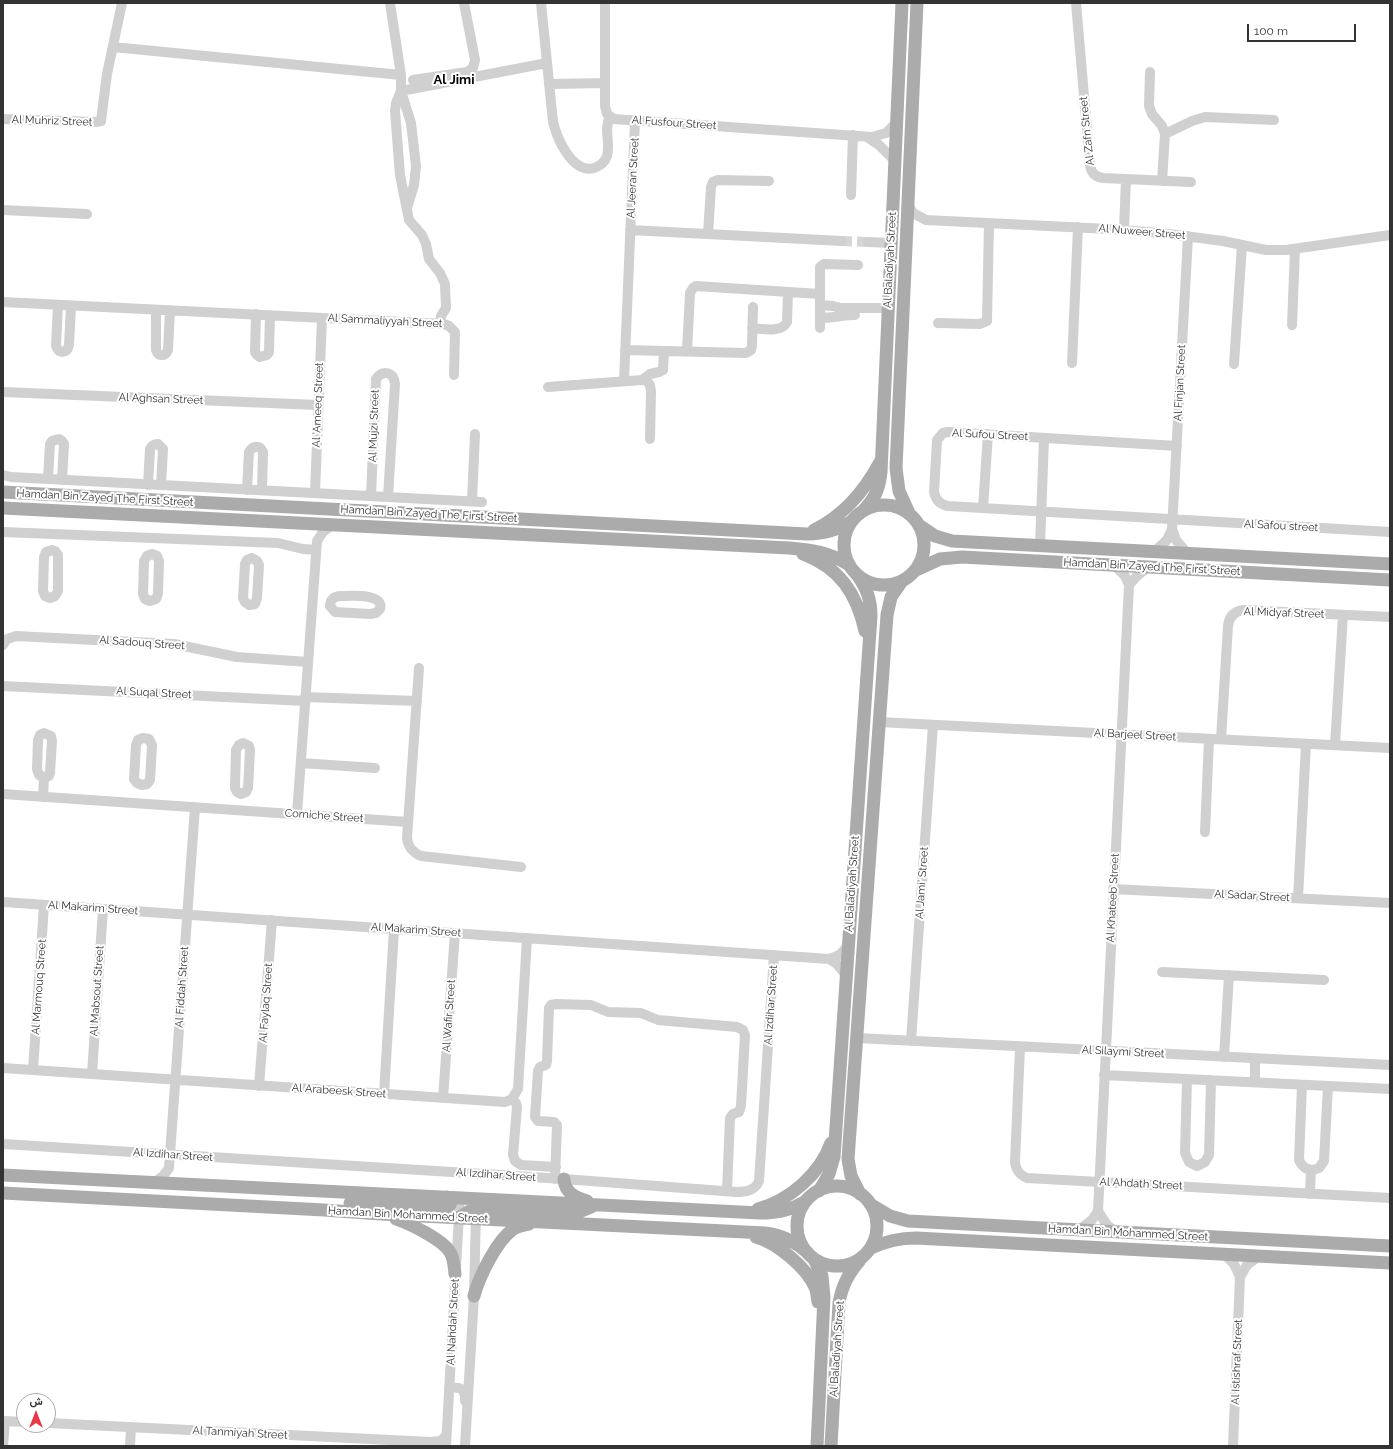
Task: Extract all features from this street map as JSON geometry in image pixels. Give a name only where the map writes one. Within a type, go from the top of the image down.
[{"type":"main road","name":"Al Baladiyah Street","points":[[863,511],[873,501],[880,483],[902,3]]},
{"type":"main road","name":"Al Baladiyah Street","points":[[909,514],[899,491],[896,468],[917,3]]},
{"type":"main road","points":[[807,534],[831,522],[848,506],[869,481],[881,460]]},
{"type":"main road","name":"Hamdan Bin Zayed The First Street","points":[[3,492],[807,534],[834,531],[852,521]]},
{"type":"main road","points":[[886,505],[898,508],[909,514],[920,526],[923,535],[924,554],[916,570],[902,581],[891,585],[879,585],[868,582],[858,576],[849,565],[844,543],[847,529],[852,521],[863,511],[874,506],[886,505]]},
{"type":"main road","name":"Hamdan Bin Zayed The First Street","points":[[3,508],[789,548],[822,552],[840,559],[849,565]]},
{"type":"main road","name":"Hamdan Bin Zayed The First Street","points":[[920,526],[935,536],[952,541],[1390,564]]},
{"type":"main road","points":[[789,548],[824,563],[832,569],[843,582],[860,608],[869,647]]},
{"type":"main road","name":"Hamdan Bin Zayed The First Street","points":[[916,570],[940,559],[962,557],[1390,580]]},
{"type":"main road","name":"Al Baladiyah Street","points":[[819,1191],[832,1166],[869,647],[871,607],[865,587],[858,576]]},
{"type":"main road","name":"Al Baladiyah Street","points":[[860,1194],[851,1176],[848,1159],[886,616],[891,597],[902,581]]},
{"type":"main road","points":[[747,1212],[766,1207],[783,1200],[813,1174],[823,1161],[835,1132]]},
{"type":"main road","name":"Hamdan Bin Mohammed Street","points":[[3,1175],[453,1197],[477,1209],[554,1222],[776,1234],[792,1241],[811,1256]]},
{"type":"main road","points":[[560,1179],[571,1194],[596,1204]]},
{"type":"main road","points":[[840,1187],[860,1194],[870,1204],[875,1212],[877,1222],[876,1235],[870,1248],[860,1258],[852,1263],[842,1266],[828,1264],[811,1256],[802,1244],[798,1233],[797,1222],[800,1211],[806,1201],[819,1191],[827,1188],[840,1187]]},
{"type":"main road","name":"Hamdan Bin Mohammed Street","points":[[3,1193],[458,1218],[477,1209],[596,1204],[770,1213],[781,1212],[793,1208],[806,1201]]},
{"type":"main road","points":[[324,1210],[333,1205],[348,1203],[445,1208],[450,1205],[453,1197]]},
{"type":"main road","name":"Hamdan Bin Mohammed Street","points":[[870,1204],[890,1216],[908,1221],[1389,1246]]},
{"type":"main road","points":[[381,1214],[411,1224],[444,1246],[452,1257],[455,1274]]},
{"type":"main road","points":[[474,1296],[483,1270],[506,1235],[521,1225],[554,1222]]},
{"type":"main road","points":[[737,1232],[767,1240],[776,1246],[805,1272],[816,1288],[822,1336]]},
{"type":"main road","name":"Hamdan Bin Mohammed Street","points":[[870,1248],[894,1239],[916,1238],[1390,1263]]},
{"type":"main road","name":"Al Baladiyah Street","points":[[811,1256],[822,1276],[824,1296],[817,1446]]},
{"type":"main road","name":"Al Baladiyah Street","points":[[831,1446],[841,1293],[847,1277],[860,1258]]},
{"type":"street","name":"Al Muhriz Street","points":[[3,119],[100,122],[102,118],[107,74],[122,3]]},
{"type":"street","points":[[390,3],[402,74],[401,91],[396,103],[395,111],[400,175],[409,220],[424,239],[429,259],[440,273],[445,284],[446,308],[441,316],[440,324]]},
{"type":"street","points":[[413,80],[468,72],[473,68],[476,60],[464,3]]},
{"type":"street","points":[[541,3],[553,122],[557,134],[569,156],[576,164],[585,169],[596,167],[604,161],[607,151],[606,125],[610,116],[606,110],[605,3]]},
{"type":"street","name":"Al Zafn Street","points":[[1076,3],[1090,170],[1098,177],[1191,182]]},
{"type":"street","points":[[113,47],[402,74]]},
{"type":"street","points":[[401,91],[547,63]]},
{"type":"street","points":[[1150,72],[1149,106],[1152,114],[1162,126],[1165,134],[1162,181]]},
{"type":"street","points":[[549,84],[605,84]]},
{"type":"street","points":[[401,91],[411,123],[416,166],[414,185],[407,208]]},
{"type":"street","name":"Al Fusfour Street","points":[[610,116],[614,119],[635,121],[867,137],[886,133],[896,123]]},
{"type":"street","points":[[1165,134],[1192,121],[1205,117],[1274,120]]},
{"type":"street","name":"Al Jeeran Street","points":[[635,121],[630,230],[842,240]]},
{"type":"street","points":[[851,195],[853,135]]},
{"type":"street","name":"Al Fusfour Street","points":[[867,137],[879,145],[895,161]]},
{"type":"street","points":[[1124,230],[1126,179]]},
{"type":"street","points":[[708,234],[711,187],[713,182],[718,180],[769,181]]},
{"type":"street","points":[[908,204],[913,213],[926,220]]},
{"type":"street","points":[[3,210],[86,214]]},
{"type":"street","points":[[907,235],[917,224],[926,220]]},
{"type":"street","name":"Al Nuweer Street","points":[[926,220],[1124,230],[1188,236],[1273,250],[1295,249],[1390,235]]},
{"type":"street","points":[[938,323],[980,324],[987,321],[989,223]]},
{"type":"street","points":[[1072,363],[1078,228]]},
{"type":"street","points":[[624,381],[630,230]]},
{"type":"street","name":"Al Finjan Street","points":[[1172,524],[1188,236]]},
{"type":"street","points":[[868,242],[891,243]]},
{"type":"street","points":[[1234,364],[1242,245]]},
{"type":"street","points":[[1292,325],[1295,249]]},
{"type":"street","points":[[858,265],[824,264],[819,269],[820,323],[841,315],[888,311]]},
{"type":"street","points":[[688,351],[690,293],[693,288],[699,286],[820,294]]},
{"type":"street","points":[[752,328],[780,329],[785,326],[787,322],[788,292]]},
{"type":"street","name":"Al Sammaliyyah Street","points":[[3,302],[440,324],[449,326],[455,332],[454,375]]},
{"type":"street","points":[[58,305],[56,346],[60,352],[65,352],[68,350],[70,345],[71,306]]},
{"type":"street","points":[[820,305],[888,311]]},
{"type":"street","points":[[625,350],[746,353],[752,348],[753,307]]},
{"type":"street","points":[[156,310],[156,350],[160,355],[164,355],[168,350],[170,310]]},
{"type":"street","points":[[256,314],[255,352],[260,357],[264,357],[269,352],[270,315]]},
{"type":"street","name":"Al 'Ameeq Street","points":[[315,493],[322,318]]},
{"type":"street","points":[[548,387],[645,379],[650,374],[663,370],[664,351]]},
{"type":"street","name":"Al Mujzi Street","points":[[371,496],[376,379],[383,372],[388,372],[392,375],[395,384],[388,497]]},
{"type":"street","points":[[645,379],[650,386],[651,391],[650,439]]},
{"type":"street","name":"Al Aghsan Street","points":[[3,392],[318,405]]},
{"type":"street","name":"Al Sufou Street","points":[[1172,524],[1041,512],[948,506],[939,503],[934,492],[936,440],[943,433],[948,432],[1177,446]]},
{"type":"street","points":[[3,475],[11,477],[62,480],[477,501],[475,434]]},
{"type":"street","points":[[983,508],[988,434]]},
{"type":"street","points":[[1040,546],[1044,438]]},
{"type":"street","points":[[48,479],[50,444],[52,441],[59,439],[64,444],[62,480]]},
{"type":"street","points":[[148,484],[150,449],[154,444],[158,444],[163,449],[162,485]]},
{"type":"street","points":[[247,490],[249,452],[254,447],[258,447],[262,449],[263,452],[262,490]]},
{"type":"street","points":[[336,510],[350,495]]},
{"type":"street","points":[[350,495],[363,511]]},
{"type":"street","points":[[300,523],[310,531],[316,546]]},
{"type":"street","points":[[1154,552],[1167,540],[1172,524]]},
{"type":"street","points":[[1172,524],[1176,540],[1187,553]]},
{"type":"street","name":"Al Safou street","points":[[1172,524],[1390,532]]},
{"type":"street","points":[[297,814],[316,546],[323,532],[332,525]]},
{"type":"street","points":[[3,532],[253,542],[282,544],[303,549],[316,546]]},
{"type":"street","points":[[52,534],[52,550]]},
{"type":"street","points":[[152,538],[152,554]]},
{"type":"street","points":[[252,558],[253,542]]},
{"type":"street","points":[[1114,565],[1122,572],[1129,585],[1136,576],[1148,567]]},
{"type":"street","name":"Al Khateeb Street","points":[[1098,1211],[1129,585]]},
{"type":"street","points":[[312,603],[330,604]]},
{"type":"street","name":"Al Midyaf Street","points":[[1221,739],[1228,626],[1229,621],[1238,611],[1244,610],[1390,617]]},
{"type":"street","points":[[1335,745],[1342,615]]},
{"type":"street","name":"Al Sadouq Street","points":[[3,645],[7,639],[16,636],[169,644],[183,645],[237,657],[308,662]]},
{"type":"street","points":[[419,668],[408,822],[408,842],[411,850],[417,854],[521,867]]},
{"type":"street","name":"Al Suqal Street","points":[[3,686],[305,699],[417,701]]},
{"type":"street","name":"Al Barjeel Street","points":[[879,722],[1390,748]]},
{"type":"street","name":"Al Jami' Street","points":[[911,1041],[932,725]]},
{"type":"street","points":[[1205,832],[1209,739]]},
{"type":"street","points":[[1298,898],[1306,744]]},
{"type":"street","points":[[301,763],[375,768]]},
{"type":"street","points":[[43,796],[44,778]]},
{"type":"street","points":[[141,803],[142,785]]},
{"type":"street","name":"Corniche Street","points":[[3,794],[408,822]]},
{"type":"street","points":[[240,810],[241,794]]},
{"type":"street","name":"Al Fiddah Street","points":[[169,1168],[195,807]]},
{"type":"street","name":"Al Sadar Street","points":[[1114,889],[1390,903]]},
{"type":"street","name":"Al Makarim Street","points":[[3,902],[829,958]]},
{"type":"street","name":"Al Marmouq Street","points":[[33,1070],[44,905]]},
{"type":"street","name":"Al Mabsout Street","points":[[92,1074],[103,909]]},
{"type":"street","name":"Al Faylaq Street","points":[[259,1086],[272,920]]},
{"type":"street","points":[[384,1094],[394,929]]},
{"type":"street","name":"Al Wafir Street","points":[[443,1098],[455,933]]},
{"type":"street","points":[[527,938],[518,1089],[512,1099],[517,1107],[513,1155],[515,1161],[521,1165],[556,1167]]},
{"type":"street","points":[[829,958],[834,958],[843,952],[848,944]]},
{"type":"street","name":"Al Izdihar Street","points":[[3,1144],[560,1179],[741,1192],[751,1190],[758,1185],[759,1181],[774,955]]},
{"type":"street","points":[[829,958],[841,967],[846,975]]},
{"type":"street","points":[[1162,972],[1324,980]]},
{"type":"street","points":[[1224,1057],[1229,975]]},
{"type":"street","points":[[560,1179],[556,1167],[557,1124],[554,1122],[538,1120],[535,1117],[538,1071],[546,1065],[547,1061],[549,1008],[551,1005],[556,1004],[591,1005],[608,1012],[641,1013],[658,1020],[737,1027],[743,1030],[745,1035],[741,1106],[739,1112],[733,1114],[730,1118],[727,1191]]},
{"type":"street","name":"Al Silaymi Street","points":[[857,1038],[1390,1065]]},
{"type":"street","name":"Al Ahdath Street","points":[[1020,1047],[1015,1162],[1017,1171],[1027,1178],[1390,1198]]},
{"type":"street","points":[[1255,1059],[1255,1082]]},
{"type":"street","name":"Al Arabeesk Street","points":[[3,1068],[500,1102],[512,1099]]},
{"type":"street","points":[[1104,1075],[1390,1089]]},
{"type":"street","points":[[1187,1079],[1185,1154],[1189,1162],[1197,1166],[1205,1162],[1209,1155],[1211,1080]]},
{"type":"street","points":[[1302,1085],[1299,1160],[1304,1168],[1311,1170],[1319,1168],[1324,1161],[1328,1086]]},
{"type":"street","points":[[155,1182],[163,1176],[169,1168],[182,1184]]},
{"type":"street","points":[[1310,1194],[1311,1170]]},
{"type":"street","name":"Al Nahdah Street","points":[[446,1441],[458,1218],[453,1197]]},
{"type":"street","name":"Al Nahdah Street","points":[[465,1444],[474,1296],[477,1209]]},
{"type":"street","points":[[1079,1230],[1092,1220],[1098,1211],[1107,1225],[1116,1232]]},
{"type":"street","points":[[1225,1255],[1234,1264],[1240,1277]]},
{"type":"street","points":[[1240,1277],[1247,1265],[1259,1256]]},
{"type":"street","name":"Al Istishraf Street","points":[[1233,1446],[1240,1277]]},
{"type":"street","points":[[449,1388],[459,1387],[464,1391],[465,1397],[462,1430],[465,1444]]},
{"type":"street","points":[[3,1446],[4,1421],[16,1422]]},
{"type":"street","name":"Al Tanmiyah Street","points":[[56,1423],[411,1444],[434,1444],[440,1441],[446,1441]]},
{"type":"street","points":[[130,1446],[131,1427]]},
{"type":"tunnel","points":[[842,241],[868,242]]},
{"type":"district","name":"Al Jimi","points":[[454,80]]}]
